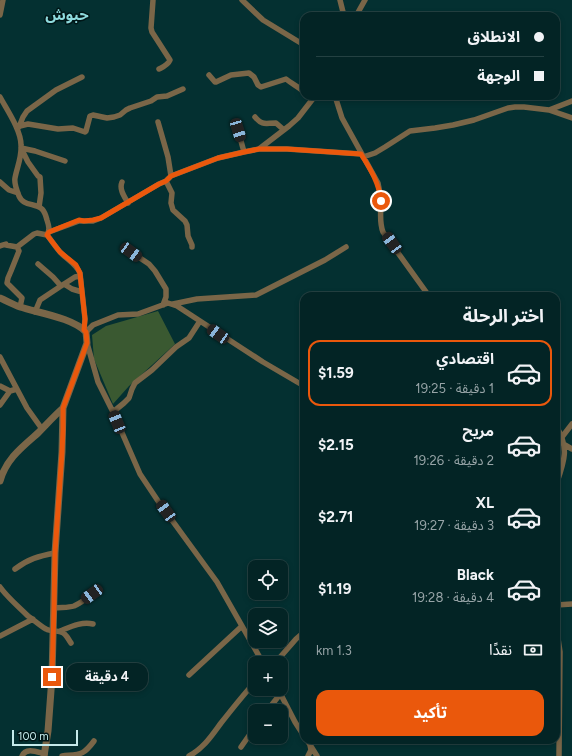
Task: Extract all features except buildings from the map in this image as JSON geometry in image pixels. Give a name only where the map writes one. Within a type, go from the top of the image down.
[{"type":"street","points":[[0,15],[3,0]]},
{"type":"street","points":[[154,0],[151,28],[152,32],[170,60],[169,63],[159,69]]},
{"type":"street","points":[[242,0],[264,20],[300,42]]},
{"type":"street","points":[[340,0],[343,12]]},
{"type":"street","points":[[358,12],[364,0]]},
{"type":"street","points":[[209,75],[216,82],[226,77],[249,73],[261,87],[286,79],[300,88]]},
{"type":"street","points":[[18,128],[27,110],[56,90],[82,77]]},
{"type":"street","points":[[18,128],[28,124],[58,129],[73,128],[85,132],[90,116],[106,118],[114,117],[130,108],[151,101],[157,97],[167,96],[183,89]]},
{"type":"street","points":[[0,97],[18,128],[21,143],[20,162],[14,178],[18,193],[22,201],[43,211],[46,215],[48,233],[60,252],[76,265],[79,270],[85,331],[96,376],[140,474],[217,582],[259,656]]},
{"type":"street","points":[[259,149],[298,118],[310,100]]},
{"type":"street","points":[[336,100],[342,118],[378,183],[381,201],[380,218],[383,232],[426,292]]},
{"type":"street","points":[[548,110],[572,101]]},
{"type":"street","points":[[17,247],[34,234],[48,233],[79,220],[84,221],[101,218],[159,184],[218,158],[259,149],[287,149],[362,156],[375,153],[410,131],[453,125],[474,120],[496,111],[515,107],[548,110],[572,118]]},
{"type":"street","points":[[255,117],[262,124],[276,123],[284,130]]},
{"type":"street","points":[[158,122],[168,157],[169,179],[172,193],[171,203],[173,210],[185,221],[187,225],[188,236],[192,247]]},
{"type":"street","points":[[238,130],[244,152]]},
{"type":"street","points":[[21,148],[65,161]]},
{"type":"street","points":[[21,148],[28,162],[40,177],[41,193],[39,208]]},
{"type":"street","points":[[122,182],[121,189],[128,203]]},
{"type":"street","points":[[1,184],[9,190],[18,193]]},
{"type":"street","points":[[0,246],[6,244],[17,247]]},
{"type":"street","points":[[17,247],[19,250],[7,283],[22,298],[20,307]]},
{"type":"street","points":[[125,248],[149,264],[155,272],[166,289],[166,297],[162,305]]},
{"type":"street","points":[[85,331],[93,325],[118,315],[138,314],[168,303],[172,304],[197,299],[256,295],[346,248]]},
{"type":"street","points":[[38,264],[62,285],[82,292]]},
{"type":"street","points":[[35,312],[40,300],[75,277],[80,276]]},
{"type":"street","points":[[14,291],[3,300],[35,312],[67,321],[85,331]]},
{"type":"street","points":[[172,304],[300,384]]},
{"type":"street","points":[[113,412],[129,398],[135,383],[152,370],[176,347],[190,338],[200,321]]},
{"type":"street","points":[[22,756],[27,751],[44,755],[48,731],[57,632],[54,608],[55,553],[62,452],[63,408],[87,343]]},
{"type":"street","points":[[0,357],[26,408],[42,429]]},
{"type":"street","points":[[0,386],[10,391]]},
{"type":"street","points":[[0,405],[10,391],[17,389]]},
{"type":"street","points":[[0,480],[2,472],[17,452],[63,408]]},
{"type":"street","points":[[562,437],[572,424]]},
{"type":"street","points":[[560,433],[565,445],[564,461],[560,472]]},
{"type":"street","points":[[565,445],[572,449]]},
{"type":"street","points":[[15,569],[24,562],[33,558],[55,553]]},
{"type":"street","points":[[0,586],[11,600],[45,629],[66,635],[71,643]]},
{"type":"street","points":[[54,608],[73,606],[99,591]]},
{"type":"street","points":[[560,605],[572,604]]},
{"type":"street","points":[[0,636],[33,619]]},
{"type":"street","points":[[57,632],[73,626],[88,623],[93,624]]},
{"type":"street","points":[[189,675],[242,626]]},
{"type":"street","points":[[281,656],[300,636]]},
{"type":"street","points":[[189,756],[204,745],[248,690]]},
{"type":"street","points":[[282,696],[300,730]]},
{"type":"street","points":[[241,747],[248,737]]},
{"type":"street","points":[[62,756],[82,754],[86,752],[94,741]]},
{"type":"street","points":[[308,756],[311,750],[309,744]]},
{"type":"street","points":[[309,744],[317,756]]},
{"type":"street","points":[[559,744],[559,756]]},
{"type":"green space","points":[[158,311],[175,344],[129,386],[113,404],[94,359],[92,335],[106,326]]},
{"type":"district","name":"حبوش","points":[[67,15]]},
{"type":"route","points":[[52,677],[55,553],[62,452],[63,408],[87,343],[86,332],[84,330],[85,319],[79,270],[76,265],[60,252],[47,235],[49,232],[79,220],[84,221],[101,218],[166,181],[171,176],[218,158],[259,149],[287,149],[361,154],[378,183],[381,201]]}]
